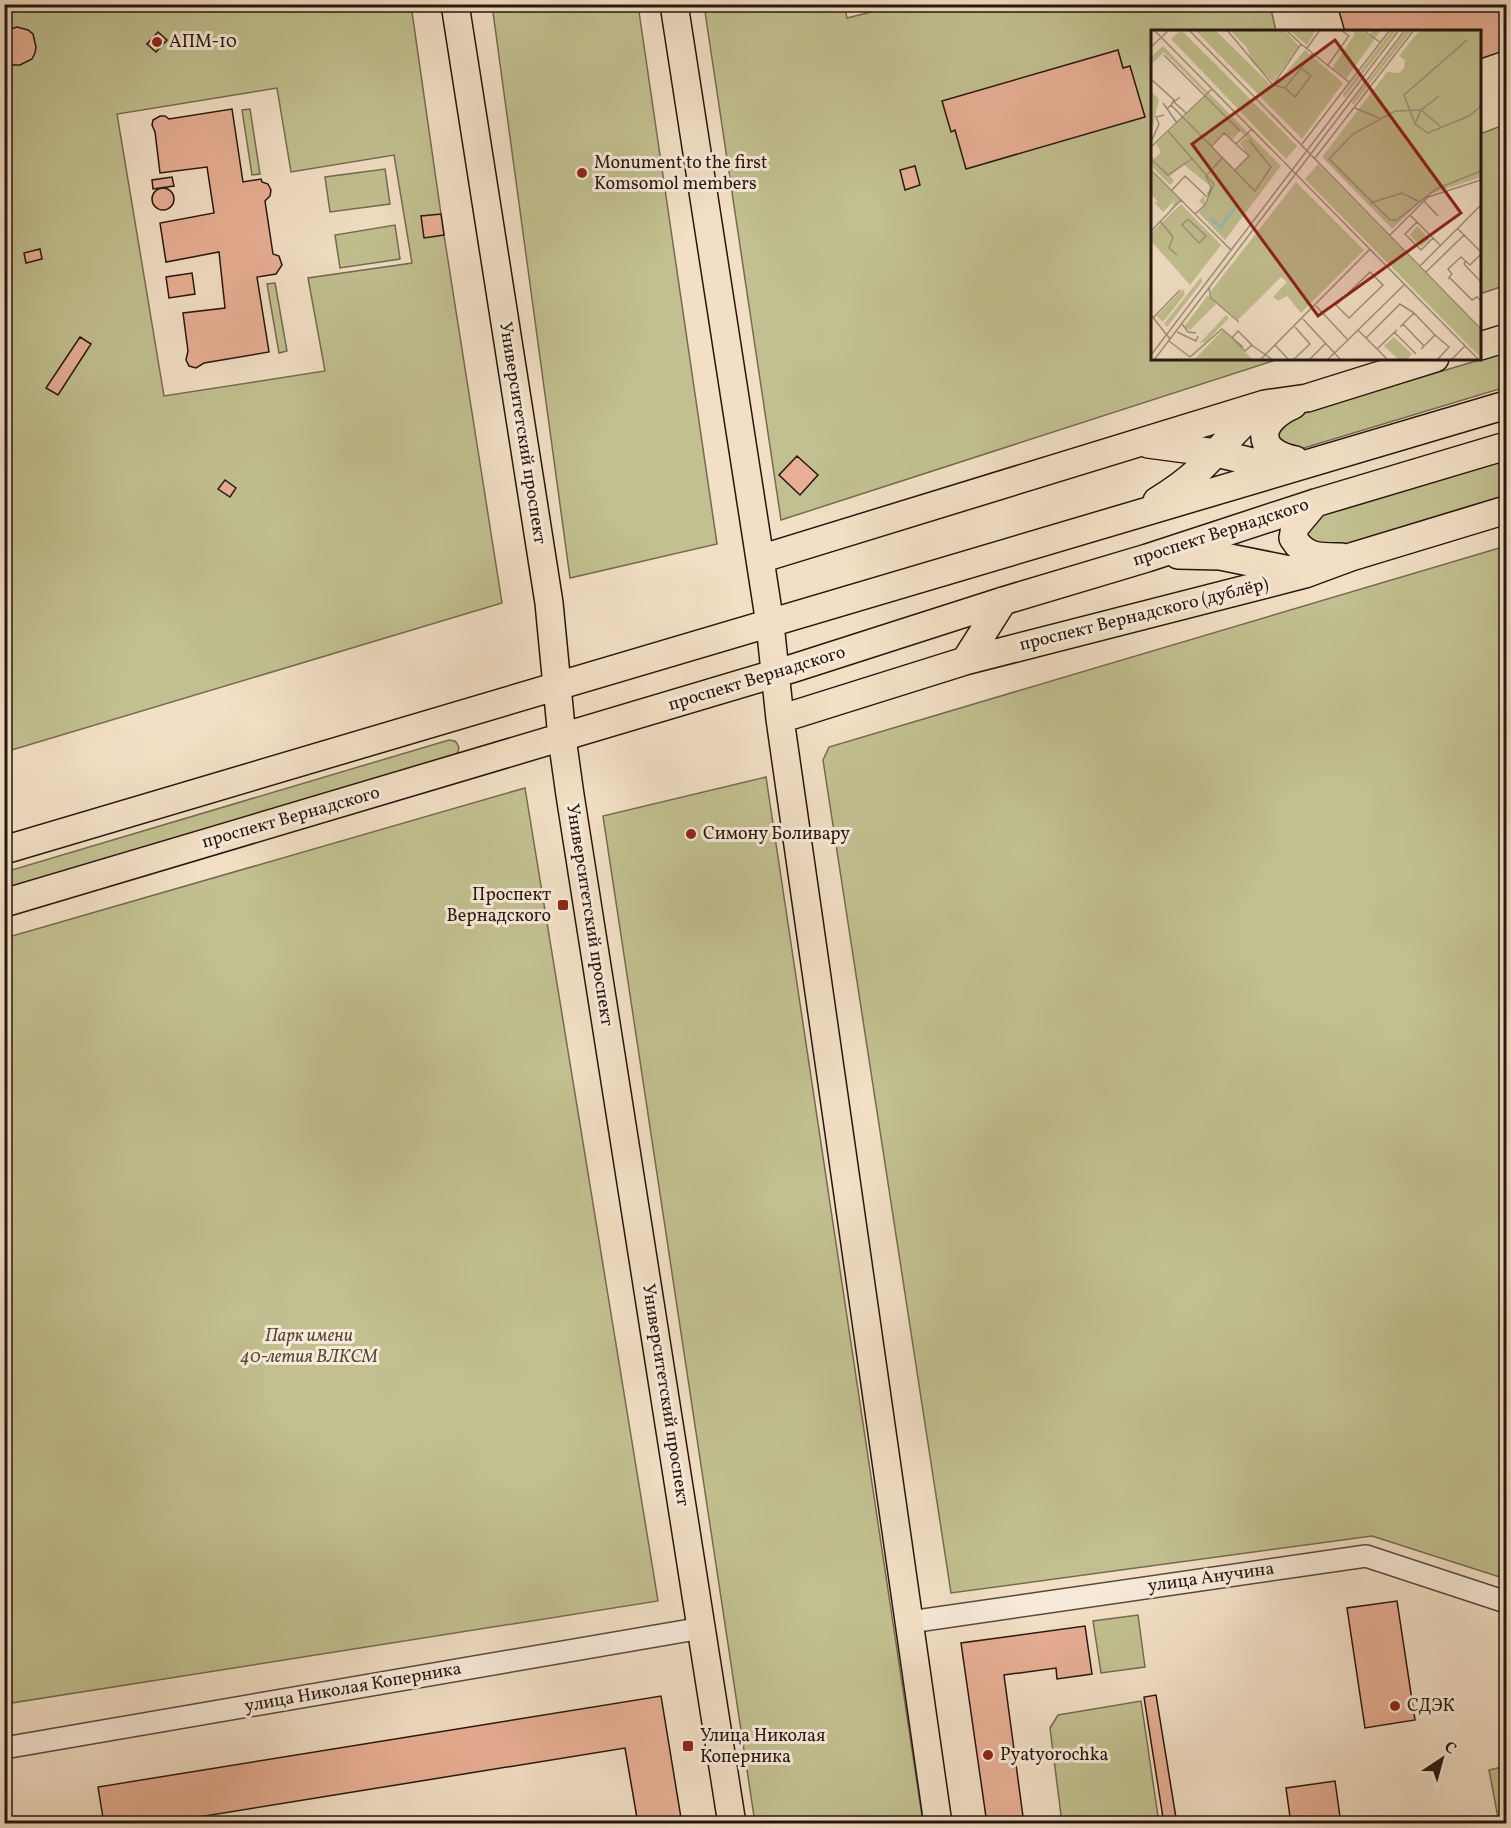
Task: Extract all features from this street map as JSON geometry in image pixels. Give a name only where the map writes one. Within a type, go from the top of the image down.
[{"type":"main road","name":"Университетский проспект","points":[[455,4],[549,603],[562,738],[732,1824]]},
{"type":"main road","points":[[674,4],[770,624],[780,719],[938,1824]]},
{"type":"main road","points":[[1481,344],[1506,338]]},
{"type":"main road","points":[[1311,463],[1284,458],[1271,451],[1265,440],[1265,430],[1272,418],[1281,410],[1307,398],[1429,360]]},
{"type":"main road","points":[[760,559],[1265,404],[1307,398]]},
{"type":"main road","points":[[1127,519],[1185,483],[1245,421],[1265,404]]},
{"type":"main road","points":[[4,850],[1506,405]]},
{"type":"main road","points":[[1141,443],[1216,453],[1253,462],[1311,463]]},
{"type":"main road","name":"проспект Вернадского","points":[[4,903],[774,674],[1147,558],[1315,503],[1506,446]]},
{"type":"main road","points":[[1315,503],[1302,516],[1295,528],[1293,538],[1299,548],[1308,554],[1324,557],[1351,557]]},
{"type":"main road","name":"проспект Вернадского (дублёр)","points":[[780,719],[965,661],[1305,574],[1351,557],[1506,510]]},
{"type":"main road","points":[[1147,558],[1187,555],[1220,556],[1305,574]]},
{"type":"main road","points":[[965,661],[1003,601]]},
{"type":"street","name":"улица Анучина","points":[[910,1622],[1366,1556],[1506,1602]]},
{"type":"street","name":"улица Николая Коперника","points":[[4,1748],[702,1628]]},
{"type":"green space","points":[[903,4],[1270,5],[1276,30],[1151,30],[1151,360],[1276,360],[781,520],[704,5],[844,5],[847,18]]},
{"type":"green space","points":[[5,5],[411,5],[444,235],[502,603],[5,752]],"holes":[[[277,88],[291,172],[394,155],[412,263],[308,278],[325,371],[164,396],[117,114]]]},
{"type":"green space","points":[[492,5],[638,5],[717,544],[570,578]]},
{"type":"green space","points":[[250,109],[260,174],[252,175],[242,110]]},
{"type":"green space","points":[[1506,124],[1506,285],[1481,294],[1481,134]]},
{"type":"green space","points":[[385,169],[390,204],[330,212],[325,177]]},
{"type":"green space","points":[[395,225],[400,259],[340,268],[335,235]]},
{"type":"green space","points":[[275,283],[287,351],[279,353],[267,284]]},
{"type":"green space","points":[[1506,352],[1506,387],[1294,451],[1276,440],[1279,425],[1295,415]]},
{"type":"green space","points":[[1506,457],[1506,495],[1325,550],[1303,536],[1308,519]]},
{"type":"green space","points":[[1506,546],[1506,1579],[1372,1536],[951,1593],[823,760],[829,747]]},
{"type":"green space","points":[[449,740],[455,741],[459,747],[455,755],[5,889],[5,872]]},
{"type":"green space","points":[[766,777],[923,1823],[755,1823],[603,816]]},
{"type":"green space","name":"Парк имени 40-летия ВЛКСМ","points":[[525,788],[658,1601],[5,1704],[5,938]]},
{"type":"green space","points":[[1138,1615],[1145,1667],[1101,1673],[1093,1621]]},
{"type":"green space","points":[[1141,1701],[1159,1823],[1062,1823],[1050,1728],[1058,1715]]},
{"type":"green space","points":[[1506,1766],[1506,1823],[1499,1823],[1489,1770]]},
{"type":"building","points":[[1337,4],[1506,4],[1506,50],[1481,59],[1481,30],[1344,30]]},
{"type":"building","points":[[17,27],[33,34],[36,47],[32,59],[20,65],[13,65],[4,60],[4,31]]},
{"type":"building","name":"АПМ-10","points":[[158,32],[167,40],[156,52],[147,44]]},
{"type":"building","points":[[1118,50],[1123,68],[1130,66],[1145,117],[966,169],[955,130],[951,132],[942,101]]},
{"type":"building","points":[[232,109],[243,182],[261,179],[262,182],[268,184],[271,190],[270,196],[265,201],[273,254],[279,256],[282,265],[276,274],[257,277],[269,352],[204,363],[196,368],[189,366],[186,360],[188,351],[183,313],[225,308],[219,252],[166,262],[160,223],[214,213],[207,167],[160,173],[155,132],[152,125],[153,120],[160,116],[169,119]]},
{"type":"building","points":[[915,166],[920,185],[905,190],[900,170]]},
{"type":"building","points":[[172,177],[174,186],[153,189],[152,180]]},
{"type":"building","points":[[163,188],[171,191],[174,199],[171,207],[163,210],[155,207],[152,199],[155,191]]},
{"type":"building","points":[[441,214],[444,235],[424,238],[421,216]]},
{"type":"building","points":[[40,249],[42,259],[26,263],[24,253]]},
{"type":"building","points":[[192,273],[195,294],[169,298],[166,277]]},
{"type":"building","points":[[80,337],[91,344],[58,395],[46,388]]},
{"type":"building","points":[[797,456],[818,475],[800,495],[779,475]]},
{"type":"building","points":[[225,480],[236,488],[230,497],[218,489]]},
{"type":"building","points":[[1397,1601],[1415,1720],[1365,1728],[1347,1608]]},
{"type":"building","points":[[1085,1626],[1092,1674],[1057,1679],[1056,1668],[1004,1675],[1024,1824],[987,1824],[961,1643]]},
{"type":"building","points":[[1156,1695],[1177,1824],[1164,1824],[1144,1697]]},
{"type":"building","points":[[661,1696],[682,1824],[638,1824],[625,1748],[155,1824],[104,1824],[98,1787]]},
{"type":"building","points":[[1335,1781],[1341,1824],[1291,1824],[1286,1788]]},
{"type":"place","name":"АПМ-10","points":[[157,42]]},
{"type":"place","name":"Monument to the first Komsomol members","points":[[582,173]]},
{"type":"place","name":"Симону Боливару","points":[[691,834]]},
{"type":"place","name":"Проспект Вернадского","points":[[563,905]]},
{"type":"place","name":"СДЭК","points":[[1395,1706]]},
{"type":"place","name":"Улица Николая Коперника","points":[[688,1746]]},
{"type":"place","name":"Pyatyorochka","points":[[988,1755]]}]
